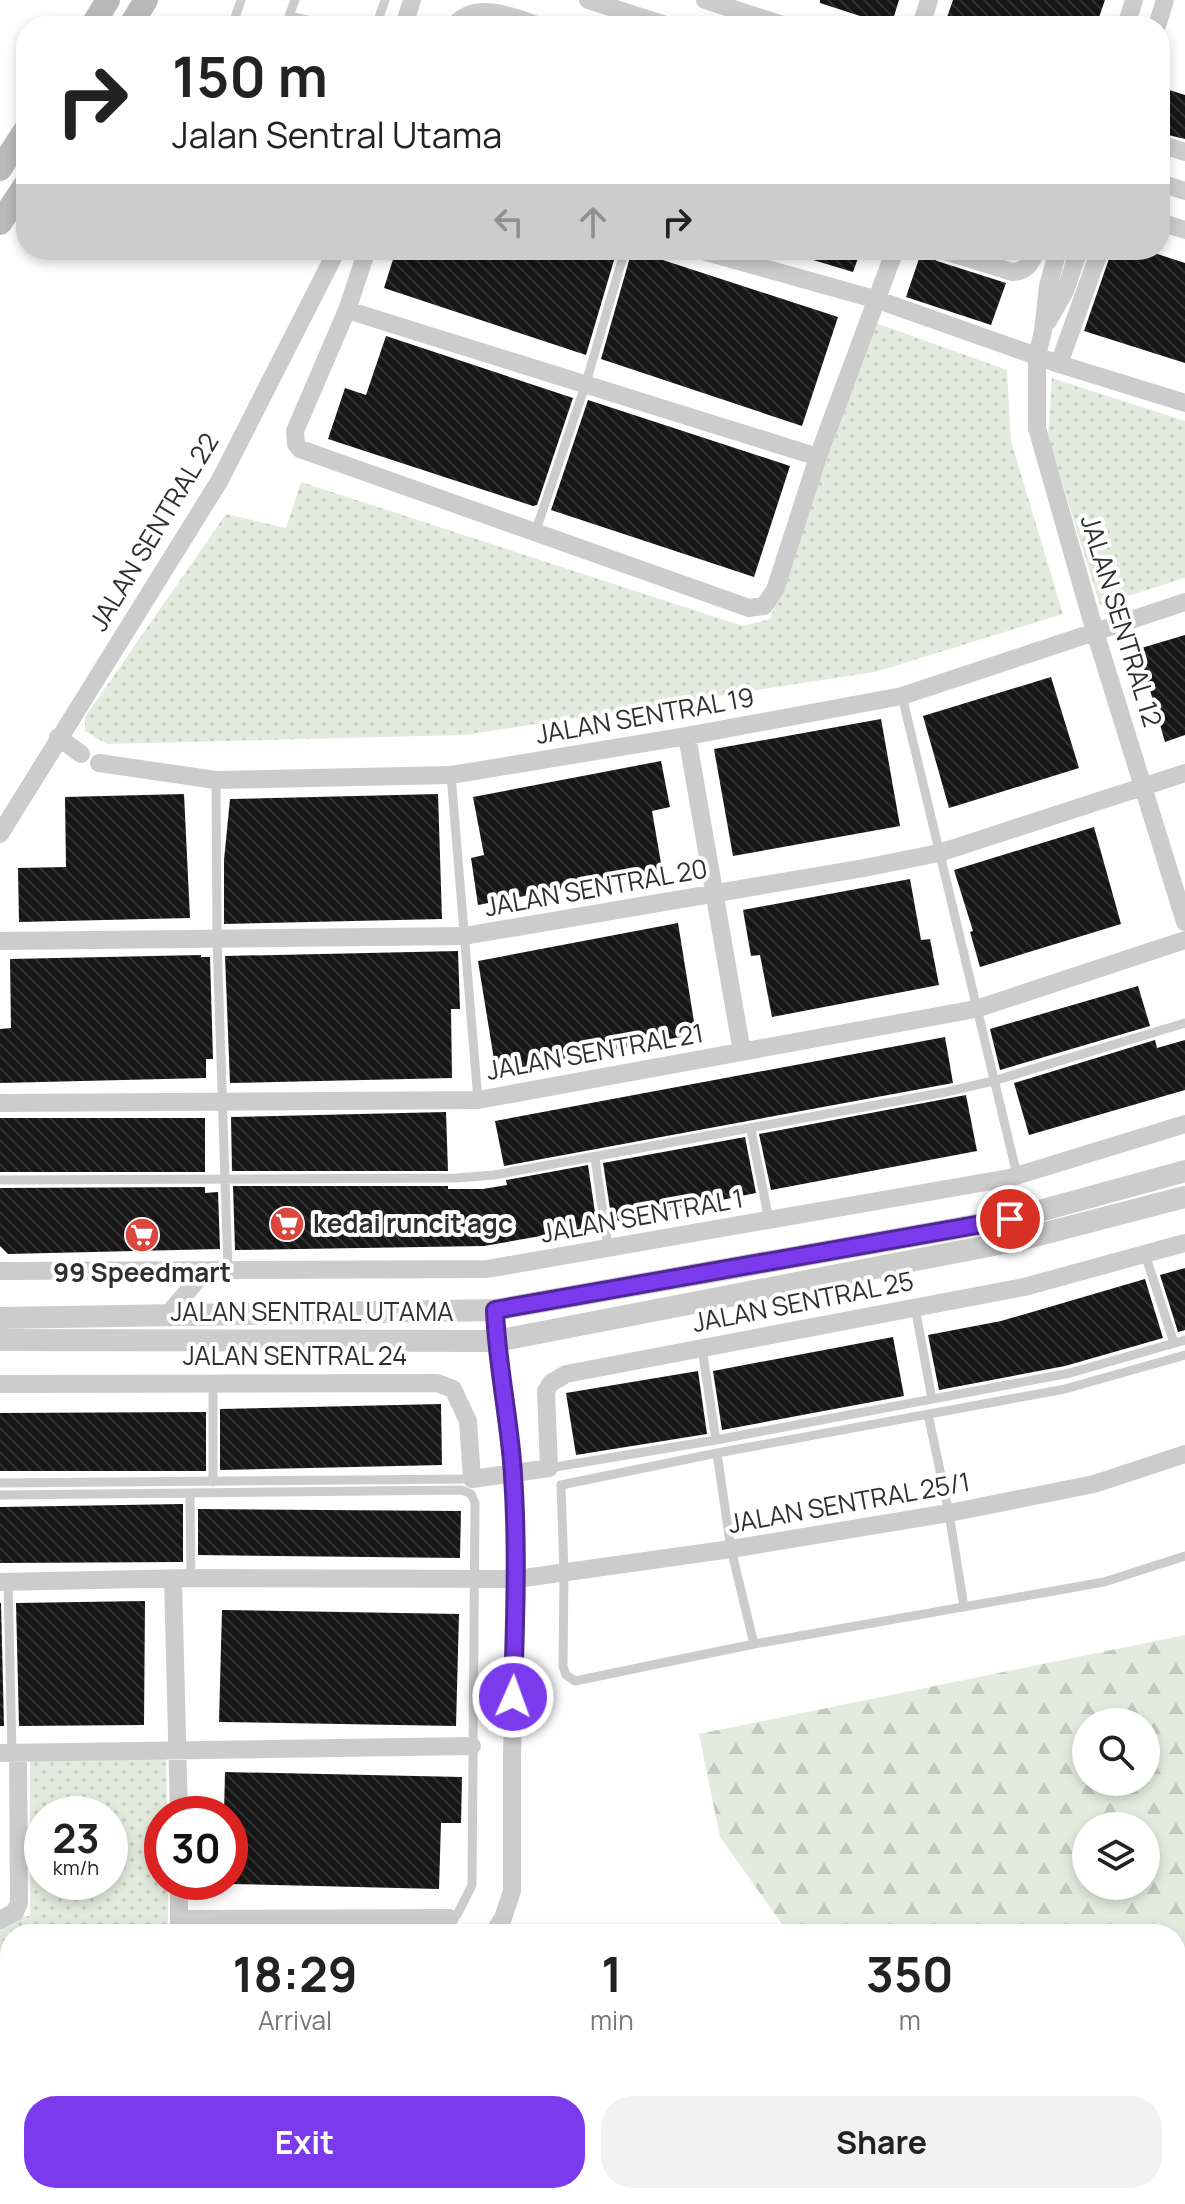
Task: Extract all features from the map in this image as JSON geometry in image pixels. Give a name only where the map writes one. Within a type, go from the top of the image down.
[{"type":"main road","points":[[0,169],[16,144]]},
{"type":"main road","points":[[0,223],[16,199]]},
{"type":"street","points":[[588,0],[638,16]]},
{"type":"street","points":[[709,1],[755,16]]},
{"type":"street","points":[[465,16],[483,9],[513,16]]},
{"type":"street","name":"JALAN SENTRAL 22","points":[[0,834],[220,480],[332,260]]},
{"type":"street","points":[[364,260],[347,310],[295,431],[296,444],[300,449],[749,608],[764,606],[775,590],[818,457],[892,260]]},
{"type":"street","points":[[735,260],[878,300],[1059,364],[1185,403]]},
{"type":"street","points":[[973,260],[1012,272],[1021,271],[1031,265],[1033,260]]},
{"type":"street","name":"JALAN SENTRAL 12","points":[[1055,260],[1037,356],[1037,428],[1095,632],[1185,922]]},
{"type":"street","name":"JALAN SENTRAL 12","points":[[1043,331],[1065,291],[1076,260]]},
{"type":"street","points":[[1059,364],[1096,260]]},
{"type":"street","points":[[347,310],[818,457]]},
{"type":"street","name":"JALAN SENTRAL 19","points":[[99,763],[216,780],[451,775],[902,696],[1185,602]]},
{"type":"street","points":[[687,736],[742,1052]]},
{"type":"street","points":[[58,737],[81,754]]},
{"type":"street","name":"JALAN SENTRAL 20","points":[[0,941],[464,936],[939,853],[1185,773]]},
{"type":"street","name":"JALAN SENTRAL 21","points":[[0,1103],[478,1100],[976,1009],[1185,940]]},
{"type":"street","name":"JALAN SENTRAL 1","points":[[0,1271],[487,1269],[1017,1175],[1185,1124]]},
{"type":"street","name":"JALAN SENTRAL UTAMA","points":[[0,1318],[495,1310],[1010,1219],[1185,1171]]},
{"type":"street","name":"JALAN SENTRAL UTAMA","points":[[0,1340],[496,1341],[1019,1240],[1185,1197]]},
{"type":"street","name":"JALAN SENTRAL 25","points":[[549,1468],[545,1399],[546,1391],[558,1377],[1024,1287],[1185,1243]]},
{"type":"street","points":[[169,1313],[205,1271]]},
{"type":"street","points":[[495,1310],[513,1474],[517,1579],[512,1891],[499,1924]]},
{"type":"street","name":"JALAN SENTRAL 24","points":[[0,1384],[437,1383],[453,1389],[468,1421],[472,1479]]},
{"type":"street","name":"JALAN SENTRAL 25/1","points":[[4,1582],[182,1578],[517,1579],[564,1574],[949,1513],[1094,1484],[1185,1454]]},
{"type":"street","points":[[472,1479],[549,1468]]},
{"type":"street","points":[[179,1796],[182,1578]]},
{"type":"street","points":[[0,1920],[15,1912],[19,1903],[10,1753],[472,1746]]},
{"type":"street","points":[[179,1900],[179,1924]]},
{"type":"street","points":[[269,1924],[450,1918]]},
{"type":"lane","points":[[535,534],[585,386],[622,260]]},
{"type":"lane","points":[[902,696],[1017,1175]]},
{"type":"lane","points":[[451,775],[478,1100]]},
{"type":"lane","points":[[216,780],[217,940],[228,1270]]},
{"type":"lane","points":[[0,1180],[466,1178],[751,1130],[993,1081],[1185,1023]]},
{"type":"lane","points":[[751,1130],[769,1220]]},
{"type":"lane","points":[[595,1158],[608,1248]]},
{"type":"lane","points":[[1145,1254],[1174,1343]]},
{"type":"lane","points":[[915,1307],[932,1399]]},
{"type":"lane","points":[[549,1468],[716,1440],[1070,1373],[1185,1340]]},
{"type":"lane","points":[[701,1348],[716,1440]]},
{"type":"lane","points":[[1185,1370],[1183,1356],[1065,1389],[561,1485],[563,1666],[570,1679],[575,1681],[754,1644],[1104,1582],[1185,1556]]},
{"type":"lane","points":[[213,1383],[213,1482]]},
{"type":"lane","points":[[928,1414],[949,1513],[964,1607]]},
{"type":"lane","points":[[717,1453],[731,1549],[754,1644]]},
{"type":"lane","points":[[0,1483],[472,1479]]},
{"type":"lane","points":[[0,1495],[467,1491],[475,1503],[472,1885],[467,1901],[457,1915],[450,1918]]},
{"type":"lane","points":[[182,1578],[190,1493]]},
{"type":"lane","points":[[4,1582],[10,1753]]},
{"type":"green space","points":[[876,323],[1007,370],[1011,441],[1063,614],[875,672],[464,735],[107,744],[85,731],[85,717],[226,514],[286,528],[301,482],[743,626],[770,619]]},
{"type":"green space","points":[[1052,378],[1185,421],[1185,578],[1100,605],[1048,437]]},
{"type":"green space","points":[[1185,1635],[1185,1924],[782,1924],[720,1837],[699,1734]]},
{"type":"green space","points":[[166,1750],[167,1796],[144,1796],[144,1900],[168,1900],[168,1924],[0,1924],[0,1918],[30,1916],[30,1900],[128,1900],[128,1796],[30,1796],[30,1754]]},
{"type":"building","points":[[820,0],[899,0],[894,16],[860,16],[820,3]]},
{"type":"building","points":[[953,0],[1105,0],[1099,16],[947,16]]},
{"type":"building","points":[[1170,90],[1185,95],[1185,139],[1170,135]]},
{"type":"building","points":[[1170,258],[1185,263],[1185,363],[1084,331],[1109,260]]},
{"type":"building","points":[[393,260],[614,260],[586,355],[384,288]]},
{"type":"building","points":[[629,260],[663,260],[838,317],[802,426],[601,359]]},
{"type":"building","points":[[813,260],[857,260],[853,272]]},
{"type":"building","points":[[919,260],[935,260],[1006,283],[991,325],[906,297]]},
{"type":"building","points":[[386,336],[573,398],[537,505],[328,439],[345,388],[366,395]]},
{"type":"building","points":[[588,400],[790,466],[754,577],[551,510]]},
{"type":"building","points":[[1185,635],[1185,735],[1165,742],[1138,649]]},
{"type":"building","points":[[1051,677],[1079,768],[949,808],[923,716]]},
{"type":"building","points":[[881,719],[900,826],[733,856],[714,749]]},
{"type":"building","points":[[661,761],[670,807],[652,811],[662,869],[478,905],[471,858],[484,855],[473,797]]},
{"type":"building","points":[[184,794],[190,918],[19,922],[18,868],[66,867],[65,797]]},
{"type":"building","points":[[438,794],[442,919],[224,924],[224,860],[230,799]]},
{"type":"building","points":[[1094,827],[1121,924],[980,967],[970,932],[973,931],[954,870]]},
{"type":"building","points":[[910,879],[921,940],[930,939],[939,985],[772,1017],[760,955],[751,956],[743,910]]},
{"type":"building","points":[[678,923],[696,1034],[496,1072],[478,961]]},
{"type":"building","points":[[458,951],[460,1009],[451,1009],[452,1078],[230,1083],[225,956]]},
{"type":"building","points":[[210,957],[213,1059],[206,1059],[206,1078],[0,1083],[0,1029],[11,1028],[10,959]]},
{"type":"building","points":[[1138,986],[1150,1026],[1000,1070],[990,1029]]},
{"type":"building","points":[[945,1037],[953,1083],[504,1166],[495,1121]]},
{"type":"building","points":[[1155,1040],[1157,1048],[1185,1040],[1185,1090],[1029,1135],[1014,1083]]},
{"type":"building","points":[[966,1095],[977,1151],[771,1190],[759,1134]]},
{"type":"building","points":[[446,1112],[448,1171],[232,1171],[231,1117]]},
{"type":"building","points":[[0,1118],[205,1118],[205,1172],[0,1172]]},
{"type":"building","points":[[745,1137],[756,1193],[612,1222],[603,1163]]},
{"type":"building","points":[[588,1165],[597,1226],[484,1246],[235,1250],[233,1186],[448,1186],[448,1189],[483,1189],[507,1185],[506,1180]]},
{"type":"building","points":[[205,1187],[205,1193],[218,1192],[220,1249],[8,1254],[0,1246],[0,1188]]},
{"type":"building","points":[[1185,1268],[1185,1330],[1178,1332],[1160,1275]]},
{"type":"building","points":[[1145,1279],[1163,1338],[1065,1366],[939,1390],[928,1335],[1001,1321]]},
{"type":"building","points":[[893,1337],[904,1396],[722,1430],[713,1371]]},
{"type":"building","points":[[698,1371],[707,1434],[576,1455],[566,1393]]},
{"type":"building","points":[[441,1404],[442,1465],[220,1470],[220,1409]]},
{"type":"building","points":[[206,1412],[206,1471],[0,1471],[0,1413]]},
{"type":"building","points":[[183,1504],[183,1562],[0,1563],[0,1507]]},
{"type":"building","points":[[198,1509],[461,1511],[460,1558],[198,1555]]},
{"type":"building","points":[[145,1601],[144,1725],[19,1726],[16,1603]]},
{"type":"building","points":[[1,1603],[4,1726],[0,1726]]},
{"type":"building","points":[[222,1610],[459,1614],[456,1726],[219,1722]]},
{"type":"building","points":[[225,1772],[462,1777],[461,1823],[441,1823],[439,1889],[248,1884],[248,1796],[224,1796]]},
{"type":"place","name":"kedai runcit agc","points":[[287,1224]]},
{"type":"place","name":"99 Speedmart","points":[[142,1235]]},
{"type":"route","points":[[513,1697],[517,1579],[513,1474],[495,1310],[1010,1219]]}]
